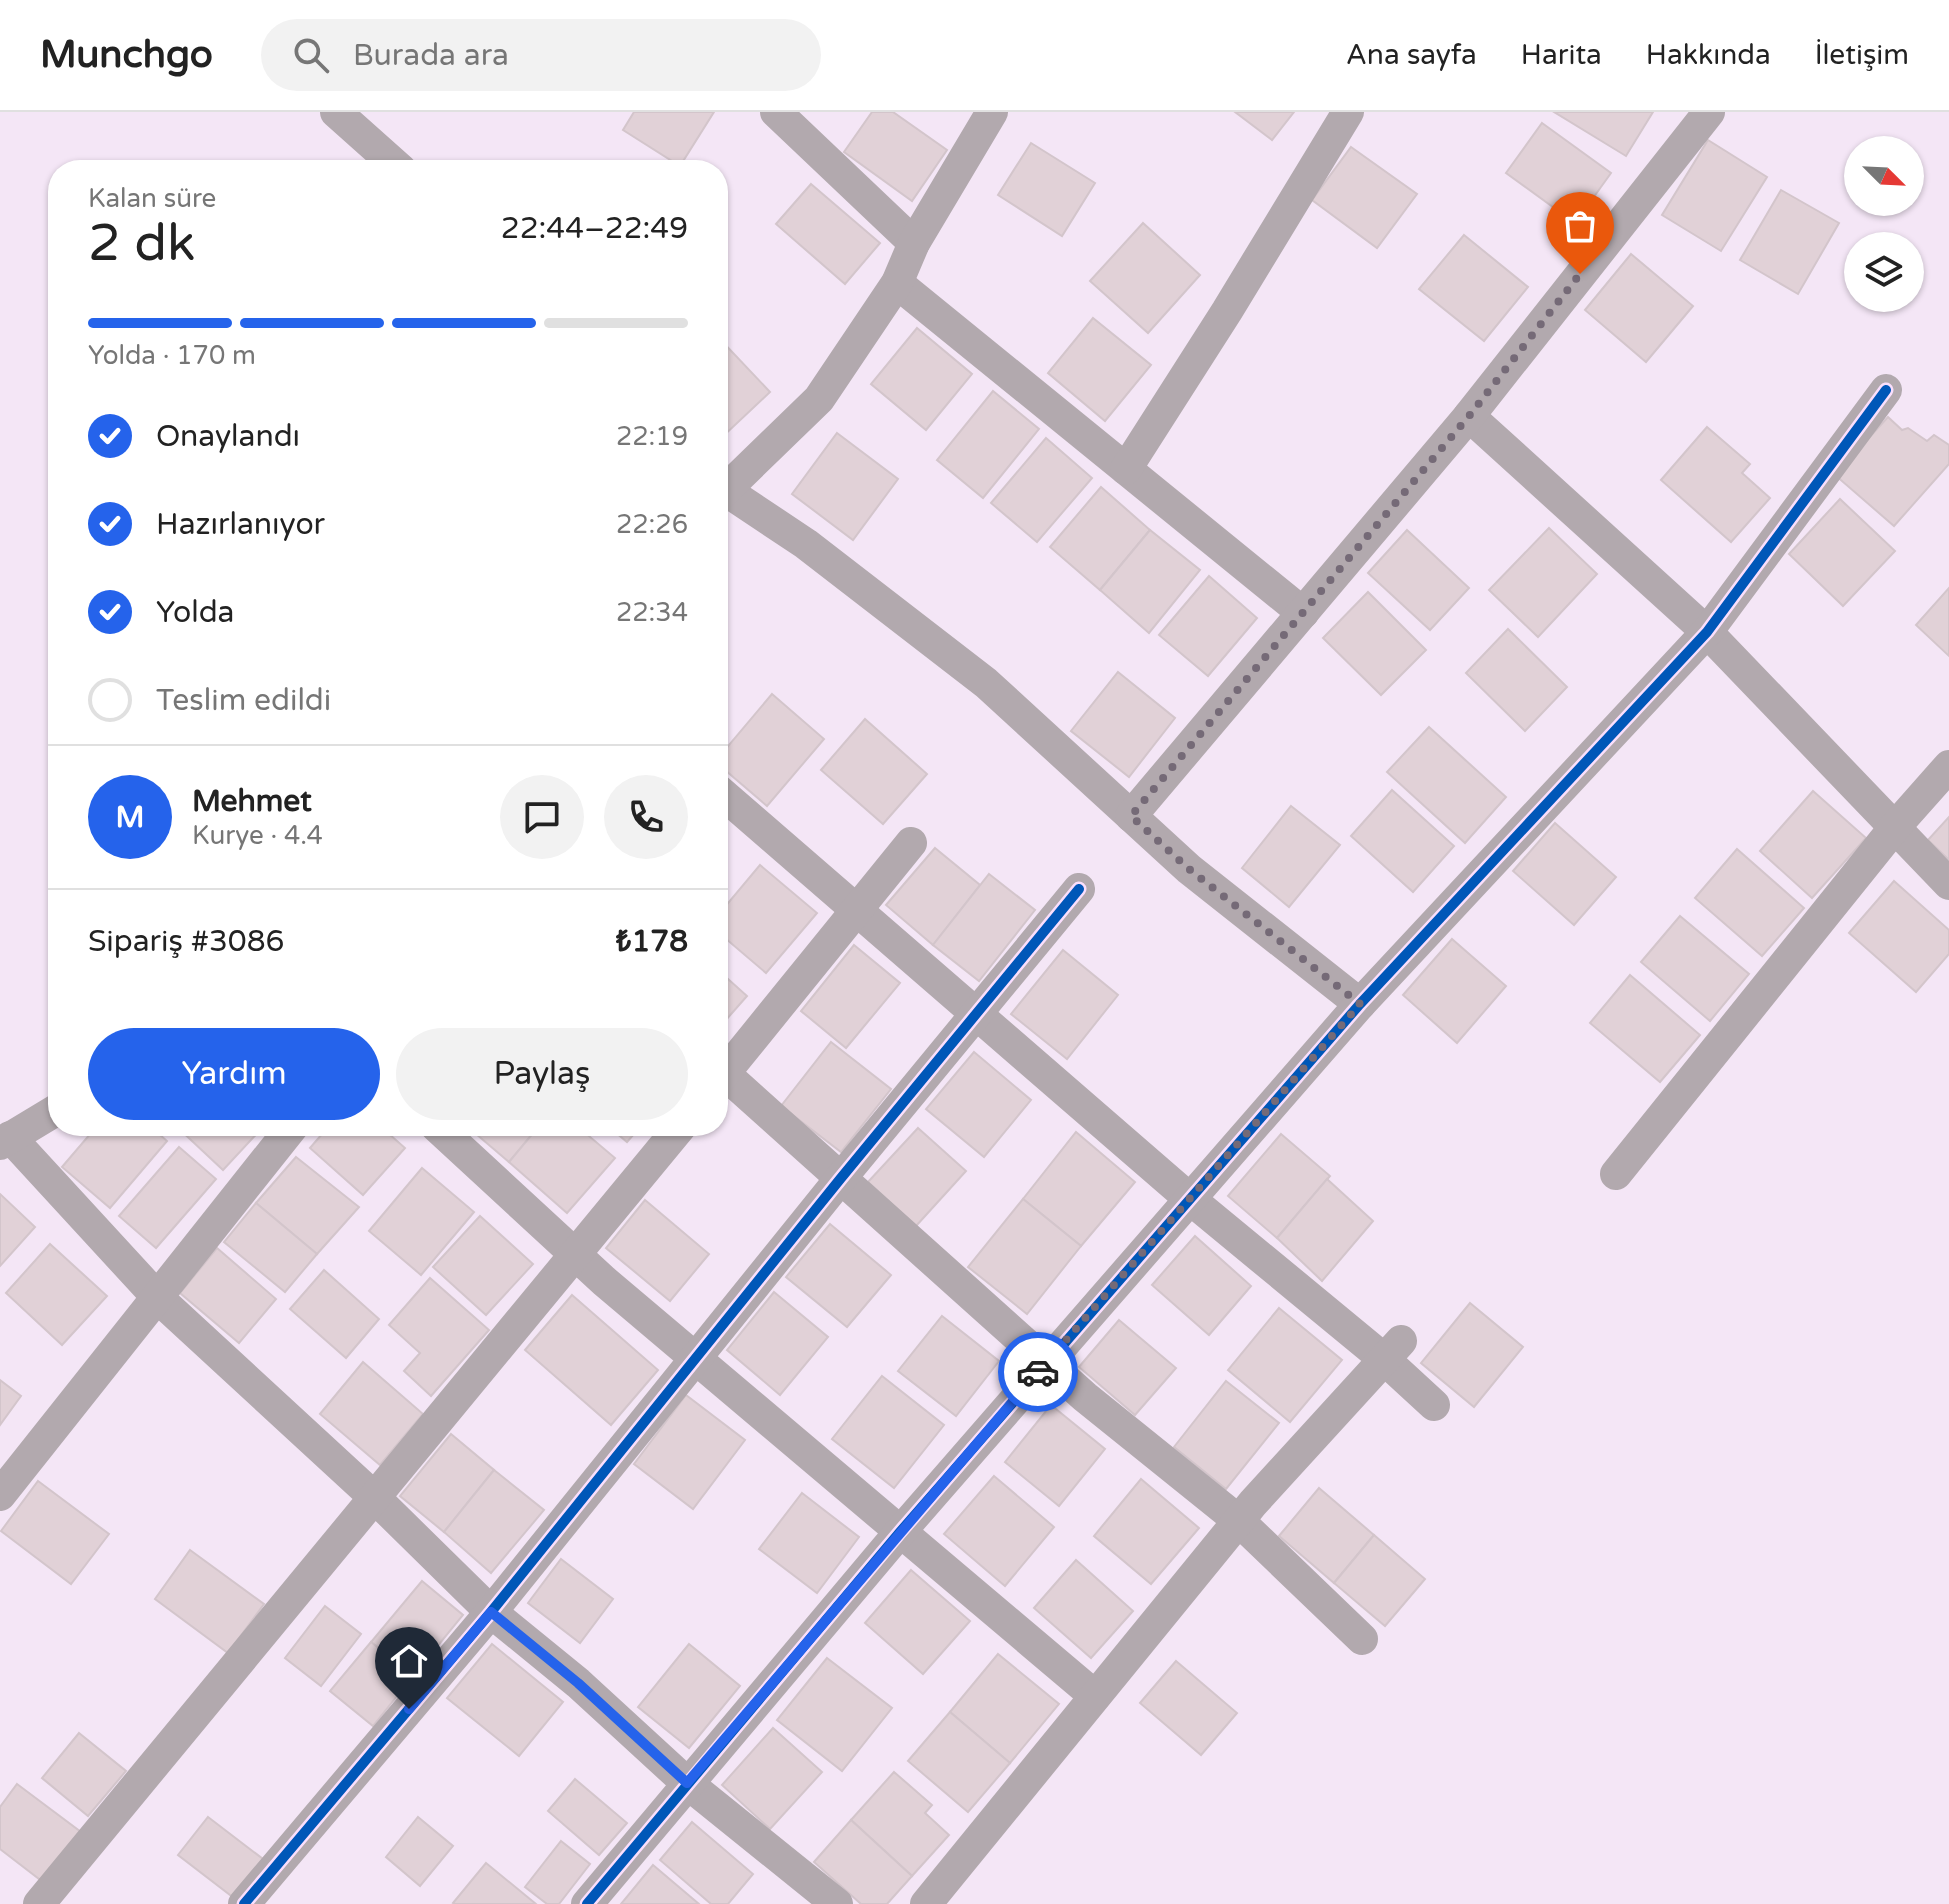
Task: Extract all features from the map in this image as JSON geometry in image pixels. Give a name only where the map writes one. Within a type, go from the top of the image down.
[{"type":"street","points":[[336,112],[390,160]]},
{"type":"street","points":[[776,112],[914,243]]},
{"type":"street","points":[[728,483],[819,399],[897,283],[914,243],[992,112]]},
{"type":"street","points":[[1126,469],[1348,112]]},
{"type":"street","points":[[1131,816],[1469,416],[1709,112]]},
{"type":"street","points":[[897,283],[1303,613]]},
{"type":"street","points":[[587,1904],[900,1532],[1360,1004],[1707,632],[1886,390]]},
{"type":"street","points":[[1469,416],[1707,632],[1949,884]]},
{"type":"street","points":[[728,495],[806,544],[986,683],[1189,869],[1360,1004]]},
{"type":"street","points":[[1616,1174],[1895,827],[1949,766]]},
{"type":"street","points":[[728,799],[1190,1199],[1393,1350],[1434,1405]]},
{"type":"street","points":[[728,1064],[911,843]]},
{"type":"street","points":[[244,1904],[491,1612],[1079,889]]},
{"type":"street","points":[[728,1081],[1085,1397],[1239,1521],[1362,1639]]},
{"type":"street","points":[[48,1115],[5,1141],[158,1298],[374,1497],[491,1612],[578,1683],[687,1783],[837,1904]]},
{"type":"street","points":[[0,1495],[285,1136]]},
{"type":"street","points":[[447,1136],[576,1256],[1095,1696]]},
{"type":"street","points":[[39,1904],[673,1136]]},
{"type":"street","points":[[926,1904],[1239,1521],[1393,1350]]},
{"type":"building","points":[[634,112],[714,112],[684,160],[670,160],[623,130]]},
{"type":"building","points":[[872,112],[893,112],[947,150],[912,201],[844,152]]},
{"type":"building","points":[[1235,112],[1294,112],[1272,140]]},
{"type":"building","points":[[1554,112],[1653,112],[1626,156]]},
{"type":"building","points":[[1542,123],[1611,173],[1575,223],[1506,173]]},
{"type":"building","points":[[1708,140],[1767,177],[1721,251],[1662,215]]},
{"type":"building","points":[[1031,143],[1095,183],[1062,236],[998,195]]},
{"type":"building","points":[[1351,147],[1417,194],[1377,248],[1312,200]]},
{"type":"building","points":[[811,184],[880,243],[845,284],[776,224]]},
{"type":"building","points":[[1781,190],[1839,223],[1798,294],[1740,260]]},
{"type":"building","points":[[1143,223],[1200,275],[1148,333],[1090,281]]},
{"type":"building","points":[[1464,235],[1528,287],[1484,341],[1419,289]]},
{"type":"building","points":[[1631,254],[1693,306],[1646,362],[1585,310]]},
{"type":"building","points":[[1093,318],[1151,365],[1105,421],[1048,373]]},
{"type":"building","points":[[917,328],[972,374],[926,430],[871,384]]},
{"type":"building","points":[[728,348],[770,392],[728,432]]},
{"type":"building","points":[[993,391],[1039,429],[983,498],[937,460]]},
{"type":"building","points":[[1888,417],[1902,430],[1908,428],[1927,441],[1934,435],[1949,445],[1949,464],[1894,526],[1835,475]]},
{"type":"building","points":[[1707,427],[1750,464],[1742,473],[1770,498],[1731,542],[1661,480]]},
{"type":"building","points":[[837,433],[898,479],[853,540],[792,494]]},
{"type":"building","points":[[1046,438],[1092,478],[1037,542],[991,503]]},
{"type":"building","points":[[1101,487],[1150,530],[1100,590],[1050,547]]},
{"type":"building","points":[[1840,499],[1895,551],[1843,606],[1789,554]]},
{"type":"building","points":[[1549,528],[1597,574],[1538,637],[1489,590]]},
{"type":"building","points":[[1150,530],[1200,570],[1149,633],[1100,590]]},
{"type":"building","points":[[1407,530],[1469,588],[1430,630],[1368,573]]},
{"type":"building","points":[[1209,576],[1257,618],[1208,676],[1159,635]]},
{"type":"building","points":[[1949,588],[1949,656],[1916,625]]},
{"type":"building","points":[[1368,592],[1426,650],[1381,695],[1323,638]]},
{"type":"building","points":[[1508,629],[1567,687],[1525,731],[1466,673]]},
{"type":"building","points":[[1118,672],[1175,718],[1129,777],[1071,731]]},
{"type":"building","points":[[772,694],[824,739],[767,806],[728,773],[728,746]]},
{"type":"building","points":[[865,719],[927,774],[883,824],[821,770]]},
{"type":"building","points":[[1429,727],[1506,797],[1465,843],[1387,772]]},
{"type":"building","points":[[1392,790],[1454,846],[1413,892],[1351,836]]},
{"type":"building","points":[[1813,791],[1866,838],[1812,898],[1760,851]]},
{"type":"building","points":[[1291,806],[1340,845],[1289,907],[1242,868]]},
{"type":"building","points":[[1949,817],[1949,860],[1928,840]]},
{"type":"building","points":[[1555,823],[1616,877],[1574,925],[1513,871]]},
{"type":"building","points":[[935,848],[980,885],[933,945],[886,905]]},
{"type":"building","points":[[1737,849],[1804,908],[1762,956],[1695,898]]},
{"type":"building","points":[[760,865],[817,913],[766,973],[728,941],[728,903]]},
{"type":"building","points":[[989,874],[1035,910],[979,981],[933,945]]},
{"type":"building","points":[[1894,881],[1949,930],[1949,954],[1916,992],[1849,933]]},
{"type":"building","points":[[1680,916],[1749,974],[1710,1021],[1641,962]]},
{"type":"building","points":[[1452,939],[1506,986],[1457,1043],[1403,995]]},
{"type":"building","points":[[854,945],[900,983],[846,1048],[801,1011]]},
{"type":"building","points":[[1063,950],[1118,995],[1067,1059],[1011,1014]]},
{"type":"building","points":[[1630,975],[1700,1035],[1660,1082],[1590,1023]]},
{"type":"building","points":[[728,979],[747,996],[728,1018]]},
{"type":"building","points":[[831,1042],[891,1089],[841,1152],[781,1106]]},
{"type":"building","points":[[974,1052],[1031,1100],[984,1157],[926,1109]]},
{"type":"building","points":[[918,1128],[966,1171],[916,1226],[868,1182]]},
{"type":"building","points":[[1076,1132],[1135,1182],[1081,1246],[1023,1199]]},
{"type":"building","points":[[1281,1134],[1330,1176],[1277,1238],[1228,1196]]},
{"type":"building","points":[[88,1136],[161,1136],[167,1141],[110,1208],[62,1167]]},
{"type":"building","points":[[187,1136],[255,1136],[223,1170]]},
{"type":"building","points":[[320,1136],[391,1136],[405,1148],[363,1195],[310,1148]]},
{"type":"building","points":[[478,1136],[531,1136],[509,1162]]},
{"type":"building","points":[[531,1136],[589,1136],[615,1158],[567,1213],[509,1162]]},
{"type":"building","points":[[179,1147],[216,1179],[156,1248],[119,1216]]},
{"type":"building","points":[[296,1157],[359,1207],[317,1254],[256,1203]]},
{"type":"building","points":[[422,1168],[474,1212],[421,1275],[369,1231]]},
{"type":"building","points":[[1327,1179],[1373,1221],[1322,1281],[1277,1238]]},
{"type":"building","points":[[0,1194],[35,1227],[0,1266]]},
{"type":"building","points":[[1023,1199],[1081,1246],[1027,1314],[968,1267]]},
{"type":"building","points":[[645,1200],[709,1254],[670,1301],[606,1248]]},
{"type":"building","points":[[256,1203],[317,1254],[285,1292],[224,1242]]},
{"type":"building","points":[[480,1216],[533,1264],[486,1315],[433,1267]]},
{"type":"building","points":[[830,1224],[891,1275],[847,1327],[786,1277]]},
{"type":"building","points":[[1195,1236],[1251,1286],[1209,1335],[1152,1285]]},
{"type":"building","points":[[50,1244],[107,1296],[62,1345],[6,1293]]},
{"type":"building","points":[[217,1248],[276,1299],[239,1343],[180,1293]]},
{"type":"building","points":[[324,1270],[379,1319],[346,1358],[290,1309]]},
{"type":"building","points":[[430,1278],[489,1330],[431,1396],[404,1371],[420,1353],[389,1325]]},
{"type":"building","points":[[774,1292],[828,1337],[780,1395],[727,1350]]},
{"type":"building","points":[[572,1295],[658,1370],[611,1425],[525,1350]]},
{"type":"building","points":[[1470,1303],[1523,1347],[1474,1407],[1421,1363]]},
{"type":"building","points":[[1279,1308],[1342,1360],[1290,1422],[1228,1370]]},
{"type":"building","points":[[942,1316],[999,1361],[956,1416],[898,1371]]},
{"type":"building","points":[[1119,1320],[1176,1368],[1135,1415],[1079,1367]]},
{"type":"building","points":[[363,1362],[423,1414],[380,1465],[320,1414]]},
{"type":"building","points":[[882,1376],[944,1425],[894,1488],[832,1439]]},
{"type":"building","points":[[0,1380],[21,1396],[0,1425]]},
{"type":"building","points":[[1226,1381],[1279,1423],[1226,1489],[1174,1447]]},
{"type":"building","points":[[686,1395],[745,1440],[693,1509],[634,1464]]},
{"type":"building","points":[[1051,1405],[1105,1449],[1059,1506],[1005,1462]]},
{"type":"building","points":[[451,1434],[494,1470],[444,1532],[400,1496]]},
{"type":"building","points":[[494,1470],[544,1510],[491,1573],[444,1532]]},
{"type":"building","points":[[994,1476],[1054,1527],[1005,1586],[944,1534]]},
{"type":"building","points":[[1141,1479],[1199,1528],[1151,1584],[1094,1536]]},
{"type":"building","points":[[38,1481],[109,1534],[71,1584],[1,1531]]},
{"type":"building","points":[[1319,1488],[1374,1535],[1334,1583],[1279,1536]]},
{"type":"building","points":[[802,1493],[859,1537],[817,1593],[759,1549]]},
{"type":"building","points":[[1374,1535],[1425,1579],[1385,1626],[1334,1583]]},
{"type":"building","points":[[190,1550],[264,1604],[228,1653],[155,1599]]},
{"type":"building","points":[[561,1559],[613,1599],[580,1643],[528,1603]]},
{"type":"building","points":[[1076,1560],[1133,1611],[1091,1658],[1034,1608]]},
{"type":"building","points":[[911,1570],[970,1621],[923,1674],[865,1623]]},
{"type":"building","points":[[422,1581],[463,1615],[413,1676],[371,1642]]},
{"type":"building","points":[[325,1606],[361,1634],[321,1686],[285,1658]]},
{"type":"building","points":[[371,1642],[413,1676],[373,1726],[330,1691]]},
{"type":"building","points":[[492,1644],[563,1702],[519,1756],[447,1698]]},
{"type":"building","points":[[689,1644],[740,1686],[689,1748],[638,1707]]},
{"type":"building","points":[[998,1654],[1059,1704],[1010,1763],[950,1712]]},
{"type":"building","points":[[827,1658],[892,1708],[842,1771],[777,1720]]},
{"type":"building","points":[[1176,1661],[1237,1713],[1201,1755],[1140,1703]]},
{"type":"building","points":[[950,1712],[1010,1763],[968,1812],[908,1761]]},
{"type":"building","points":[[773,1728],[822,1772],[770,1829],[722,1785]]},
{"type":"building","points":[[79,1733],[126,1771],[88,1816],[42,1778]]},
{"type":"building","points":[[894,1772],[932,1805],[925,1813],[949,1835],[912,1876],[851,1820]]},
{"type":"building","points":[[575,1779],[627,1823],[599,1855],[548,1811]]},
{"type":"building","points":[[17,1784],[81,1832],[43,1882],[0,1849],[0,1807]]},
{"type":"building","points":[[208,1817],[263,1859],[234,1898],[178,1855]]},
{"type":"building","points":[[418,1817],[453,1846],[420,1886],[386,1857]]},
{"type":"building","points":[[851,1820],[912,1876],[887,1904],[861,1904],[814,1862]]},
{"type":"building","points":[[692,1822],[753,1874],[728,1904],[711,1904],[660,1860]]},
{"type":"building","points":[[561,1841],[590,1864],[559,1904],[547,1904],[525,1887]]},
{"type":"building","points":[[486,1863],[536,1904],[453,1903]]},
{"type":"building","points":[[653,1865],[699,1904],[621,1904]]},
{"type":"cycle path","points":[[587,1904],[900,1532],[1360,1004],[1707,632],[1886,390]]},
{"type":"cycle path","points":[[244,1904],[491,1612],[1079,889]]},
{"type":"way so far","points":[[1038,1372],[1360,1004],[1189,869],[1131,816],[1469,416],[1580,274]]},
{"type":"route","points":[[409,1709],[491,1612],[578,1683],[687,1783],[1038,1372]]}]
